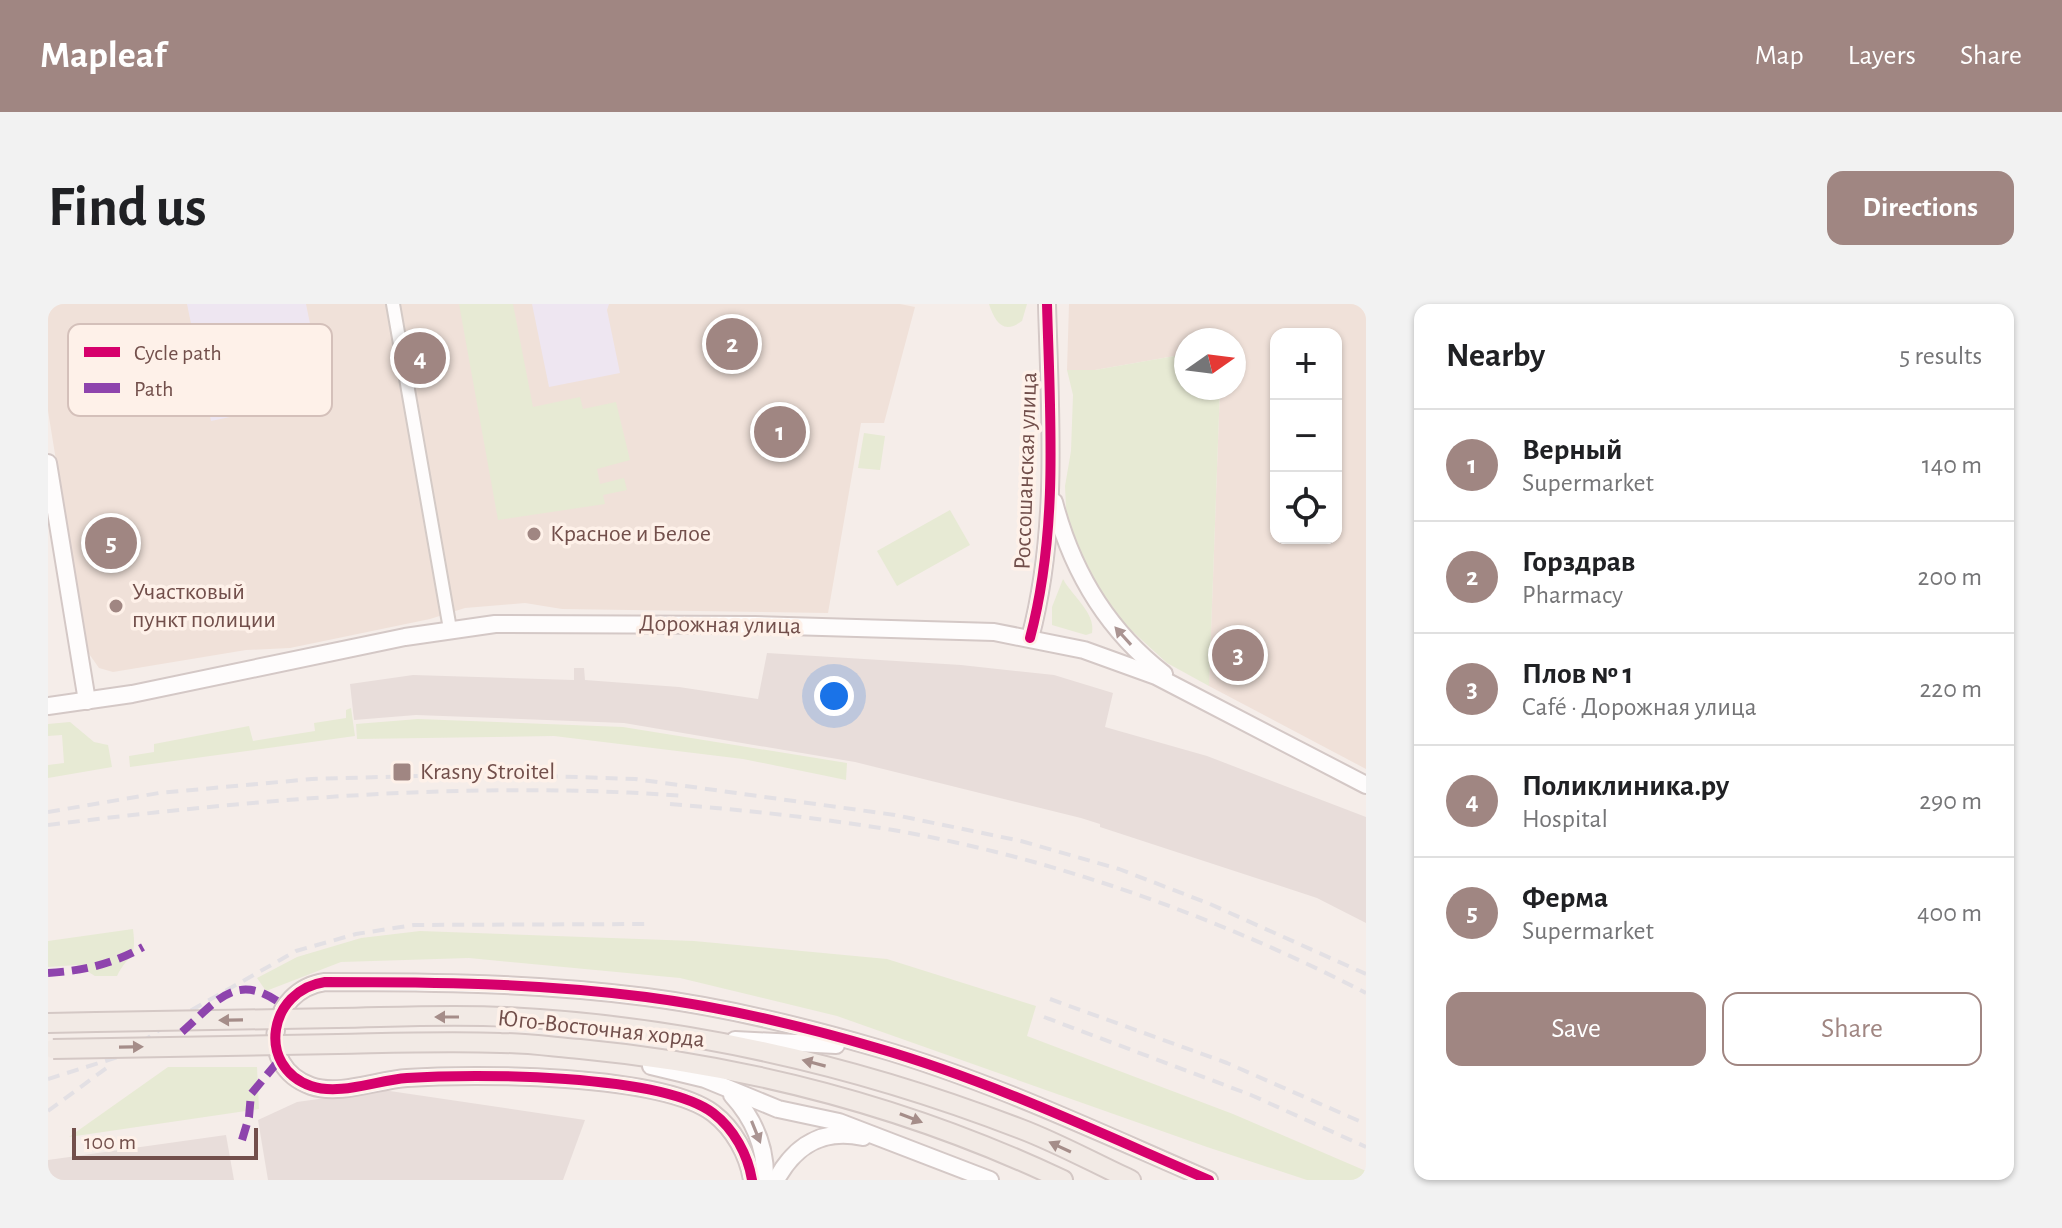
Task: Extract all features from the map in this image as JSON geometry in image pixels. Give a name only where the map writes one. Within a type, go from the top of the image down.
[{"type":"main road","name":"Юго-Восточная хорда","points":[[48,1023],[506,1017],[632,1028],[756,1048],[899,1085],[1023,1129],[1131,1180]]},
{"type":"main road","name":"Юго-Восточная хорда","points":[[51,1049],[504,1043],[632,1054],[750,1073],[890,1110],[1019,1159],[1063,1180]]},
{"type":"street","points":[[393,304],[450,629]]},
{"type":"street","name":"Россошанская улица","points":[[1030,638],[1042,588],[1050,487],[1047,304]]},
{"type":"street","points":[[48,463],[87,701]]},
{"type":"street","name":"Россошанская улица","points":[[1050,487],[1072,559],[1104,613],[1130,645],[1181,688]]},
{"type":"street","name":"Дорожная улица","points":[[48,706],[87,701],[450,629],[533,623],[994,632],[1108,658],[1181,688],[1366,785]]},
{"type":"street","points":[[752,1180],[741,1147],[729,1128],[712,1112],[685,1098],[642,1088],[538,1078],[449,1075],[332,1089],[312,1086],[295,1077],[278,1053],[275,1034],[279,1014],[298,991],[325,982],[531,986],[661,999],[758,1017],[877,1048],[1018,1098],[1209,1180]]},
{"type":"street","points":[[705,1040],[785,1041],[877,1048]]},
{"type":"street","points":[[504,1043],[668,1069],[705,1079],[778,1109],[839,1122],[990,1180]]},
{"type":"street","points":[[728,1091],[746,1110],[756,1130],[764,1153],[765,1180]]},
{"type":"street","points":[[776,1180],[786,1162],[805,1145],[829,1135],[852,1135],[897,1145]]},
{"type":"shaded area","points":[[48,304],[900,304],[915,307],[884,423],[861,423],[828,613],[562,609],[525,603],[465,608],[430,619],[290,648],[246,650],[113,672],[99,668],[87,651],[48,411]]},
{"type":"shaded area","points":[[187,304],[306,304],[310,324],[191,324]]},
{"type":"shaded area","points":[[532,304],[609,304],[607,310],[620,373],[549,387]]},
{"type":"shaded area","points":[[1069,304],[1366,304],[1366,769],[1209,686],[1220,400],[1246,400],[1246,328],[1174,328],[1174,356],[1095,370],[1067,370]]},
{"type":"shaded area","points":[[210,416],[235,416],[211,421]]},
{"type":"shaded area","points":[[767,653],[961,665],[1054,675],[1113,693],[1105,727],[1207,756],[1366,817],[1366,923],[1317,898],[1100,827],[1100,824],[1081,818],[855,762],[624,723],[416,715],[354,720],[350,684],[413,675],[574,680],[574,668],[584,668],[585,680],[679,687],[758,699]]},
{"type":"shaded area","points":[[383,1090],[585,1120],[563,1180],[268,1180],[258,1120],[297,1102]]},
{"type":"shaded area","points":[[226,1135],[234,1180],[48,1180],[48,1160]]},
{"type":"green space","points":[[459,304],[513,304],[533,407],[580,397],[583,409],[616,402],[630,460],[597,469],[600,484],[624,478],[627,490],[603,495],[605,504],[498,520]]},
{"type":"green space","points":[[989,304],[1027,304],[1022,321],[1005,327],[997,321]]},
{"type":"green space","points":[[1174,356],[1174,400],[1220,400],[1209,686],[1167,663],[1119,619],[1096,587],[1067,528],[1065,486],[1071,451],[1073,395],[1067,370],[1095,370]]},
{"type":"green space","points":[[864,433],[885,436],[880,470],[858,468]]},
{"type":"green space","points":[[950,510],[970,545],[897,586],[877,551]]},
{"type":"green space","points":[[1063,579],[1087,612],[1092,633],[1086,635],[1052,625],[1052,607]]},
{"type":"green space","points":[[351,708],[355,736],[130,767],[129,756],[154,752],[154,744],[249,726],[253,741],[315,731],[314,723],[346,718],[346,710]]},
{"type":"green space","points":[[418,719],[623,727],[847,763],[846,780],[743,759],[554,736],[357,739],[356,724]]},
{"type":"green space","points":[[70,722],[94,742],[108,745],[112,767],[48,778],[48,765],[64,763],[62,735],[48,736],[48,724]]},
{"type":"green space","points":[[133,929],[133,952],[117,976],[95,976],[77,965],[48,967],[48,941]]},
{"type":"green space","points":[[420,931],[694,941],[887,959],[1036,1006],[1027,1036],[1233,1114],[1366,1171],[1366,1180],[1307,1180],[837,1016],[680,978],[469,958],[341,962],[266,991],[257,978],[297,957],[361,938]]},
{"type":"green space","points":[[168,1067],[257,1067],[259,1109],[69,1137]]},
{"type":"railway","points":[[48,812],[159,793],[312,779],[486,774],[635,779],[895,815],[1021,841],[1119,869],[1210,904],[1366,974]]},
{"type":"railway","points":[[48,825],[286,800],[445,791],[525,790],[684,796]]},
{"type":"railway","points":[[670,804],[893,830],[1014,857],[1075,874],[1195,916],[1366,993]]},
{"type":"railway","points":[[48,1079],[121,1056],[174,1020],[296,951],[356,934],[414,925],[645,924]]},
{"type":"railway","points":[[1050,999],[1227,1063],[1366,1124]]},
{"type":"railway","points":[[1044,1017],[1251,1095],[1366,1147]]},
{"type":"railway","points":[[48,1111],[112,1064]]},
{"type":"marked path","points":[[48,973],[97,966],[143,947]]},
{"type":"marked path","points":[[182,1032],[218,1000],[241,990],[268,995],[284,1006]]},
{"type":"marked path","points":[[242,1140],[249,1117],[251,1094],[281,1058]]},
{"type":"cycle path","points":[[1030,638],[1039,597],[1049,514],[1051,430],[1047,304]]},
{"type":"cycle path","points":[[752,1180],[739,1143],[721,1119],[688,1100],[653,1090],[566,1079],[476,1076],[395,1079],[334,1089],[311,1086],[293,1076],[282,1062],[276,1046],[281,1013],[291,999],[306,988],[325,982],[526,986],[606,992],[704,1006],[820,1032],[920,1061],[1045,1109],[1209,1180]]},
{"type":"place","name":"Горздрав","points":[[732,344]]},
{"type":"place","name":"Поликлиника.ру","points":[[420,358]]},
{"type":"place","name":"Верный","points":[[780,432]]},
{"type":"place","name":"Красное и Белое","points":[[534,534]]},
{"type":"place","name":"Ферма","points":[[111,543]]},
{"type":"place","name":"Участковый пункт полиции","points":[[116,606]]},
{"type":"place","name":"Плов № 1","points":[[1238,655]]},
{"type":"place","name":"Krasny Stroitel","points":[[402,772]]}]
